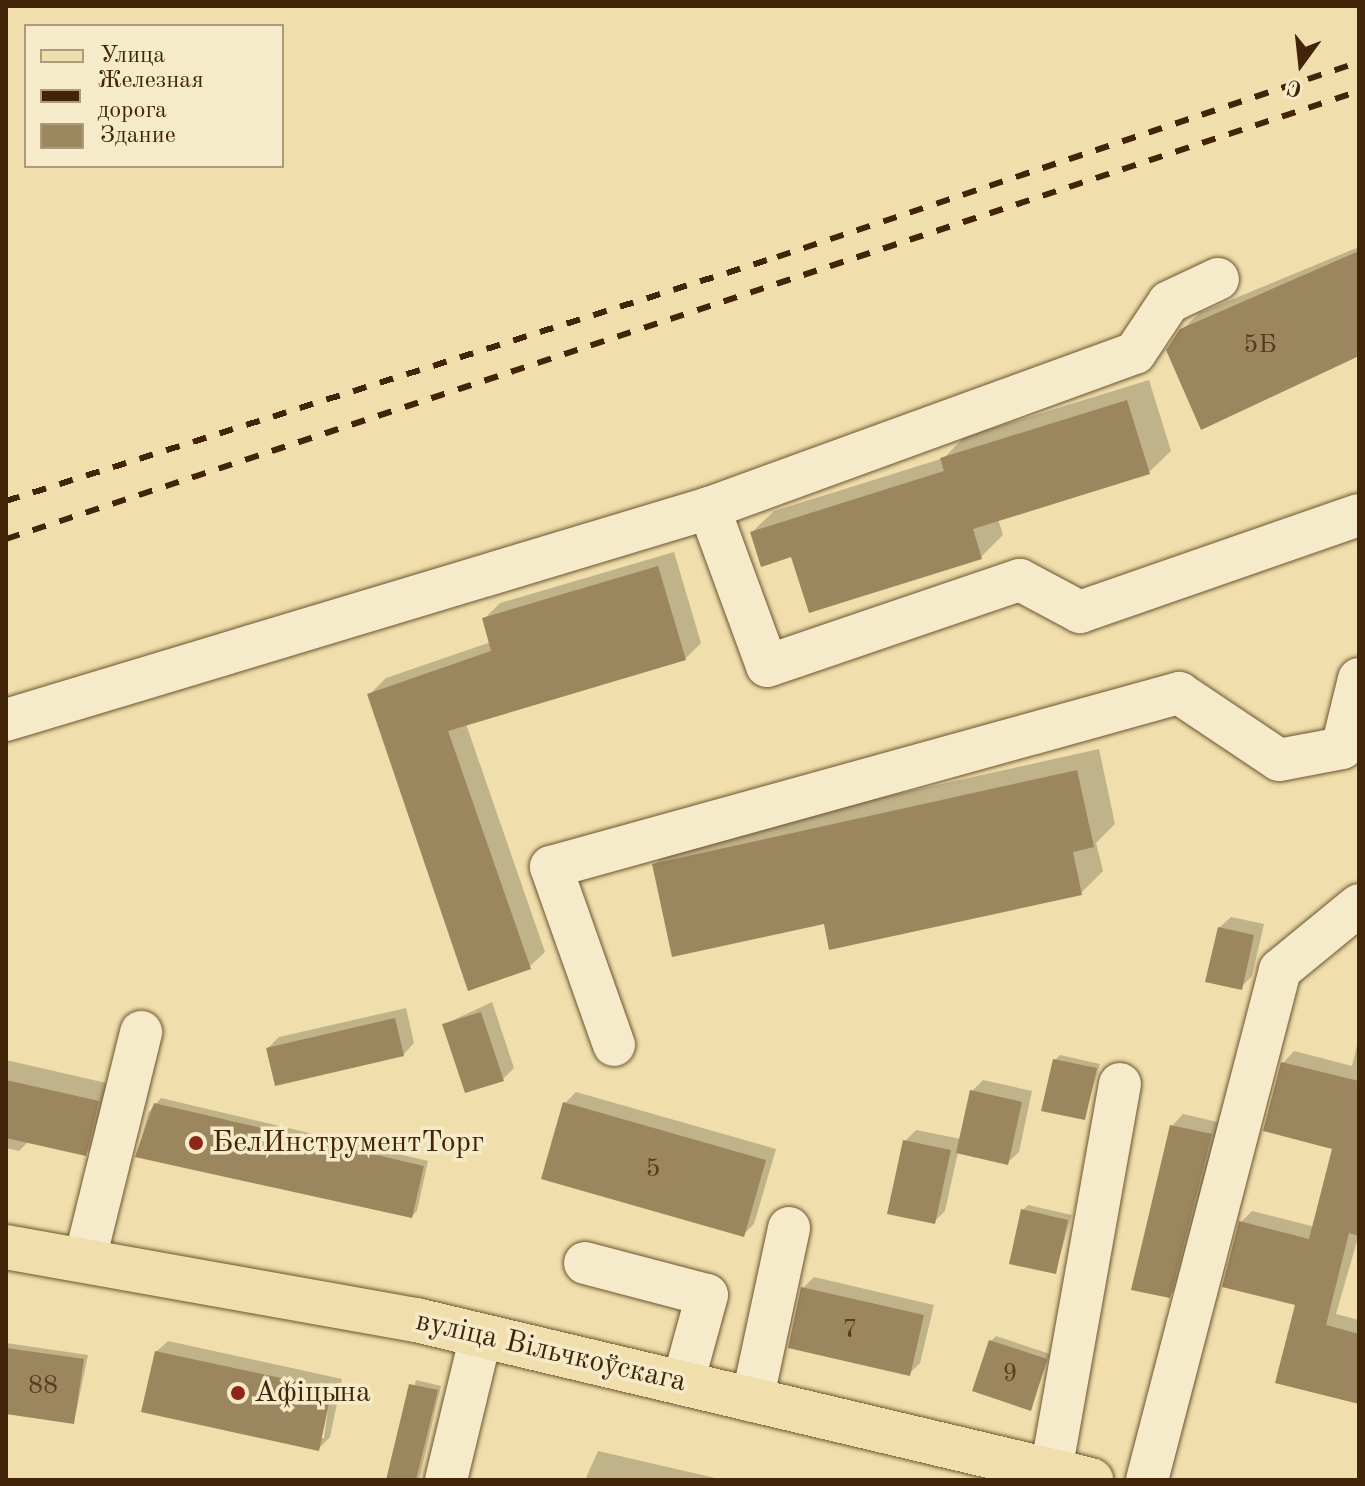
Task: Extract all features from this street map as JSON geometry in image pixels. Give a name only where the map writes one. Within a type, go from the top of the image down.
[{"type":"main road","name":"вуліца Вільчкоўскага","points":[[6,1247],[85,1259],[481,1335],[1071,1475]]},
{"type":"lane","points":[[6,720],[709,508],[1135,353],[1169,302],[1218,279]]},
{"type":"lane","points":[[709,508],[767,666],[1020,580],[1080,612],[1359,515]]},
{"type":"lane","points":[[614,1045],[551,867],[1179,693],[1279,760],[1342,748],[1359,679]]},
{"type":"lane","points":[[1147,1480],[1280,970],[1359,905]]},
{"type":"lane","points":[[85,1259],[141,1032]]},
{"type":"lane","points":[[1071,1475],[1120,1084]]},
{"type":"lane","points":[[752,1401],[789,1228]]},
{"type":"lane","points":[[585,1263],[707,1295],[683,1383]]},
{"type":"lane","points":[[446,1480],[481,1335]]},
{"type":"building","points":[[1359,251],[1359,356],[1201,430],[1166,350],[1180,329]]},
{"type":"building","points":[[1127,400],[1150,474],[973,529],[982,559],[809,613],[791,557],[761,567],[750,532],[944,471],[940,458]]},
{"type":"building","points":[[658,566],[686,660],[448,731],[531,969],[468,991],[367,694],[491,651],[482,618]]},
{"type":"building","points":[[1077,770],[1094,847],[1073,852],[1082,895],[829,950],[824,924],[672,957],[652,864]]},
{"type":"building","points":[[1218,927],[1254,935],[1242,990],[1205,982]]},
{"type":"building","points":[[481,1012],[504,1081],[465,1093],[442,1024]]},
{"type":"building","points":[[395,1018],[404,1056],[275,1086],[266,1048]]},
{"type":"building","points":[[1053,1059],[1097,1068],[1085,1120],[1041,1111]]},
{"type":"building","points":[[1281,1062],[1359,1081],[1359,1236],[1349,1233],[1326,1325],[1359,1334],[1359,1404],[1275,1383],[1295,1305],[1222,1287],[1239,1221],[1309,1239],[1332,1149],[1263,1131]]},
{"type":"building","points":[[6,1080],[99,1101],[86,1156],[6,1138]]},
{"type":"building","points":[[970,1090],[1022,1102],[1008,1165],[956,1153]]},
{"type":"building","points":[[563,1102],[766,1160],[744,1237],[541,1179]]},
{"type":"building","points":[[154,1103],[424,1166],[412,1218],[135,1157]]},
{"type":"building","points":[[1170,1125],[1212,1134],[1170,1298],[1131,1290]]},
{"type":"building","points":[[903,1140],[951,1150],[935,1224],[887,1214]]},
{"type":"building","points":[[1021,1209],[1068,1220],[1056,1274],[1009,1264]]},
{"type":"building","points":[[801,1287],[924,1315],[910,1376],[788,1348]]},
{"type":"building","points":[[989,1340],[1047,1359],[1031,1411],[972,1391]]},
{"type":"building","points":[[6,1348],[84,1359],[74,1424],[6,1414]]},
{"type":"building","points":[[155,1351],[332,1389],[319,1451],[141,1412]]},
{"type":"building","points":[[409,1384],[438,1390],[416,1480],[386,1480]]},
{"type":"railway","points":[[6,501],[777,257],[1359,62]]},
{"type":"railway","points":[[6,539],[1359,91]]},
{"type":"place","name":"БелИнструментТорг","points":[[196,1143]]},
{"type":"place","name":"Афіцына","points":[[238,1393]]}]
